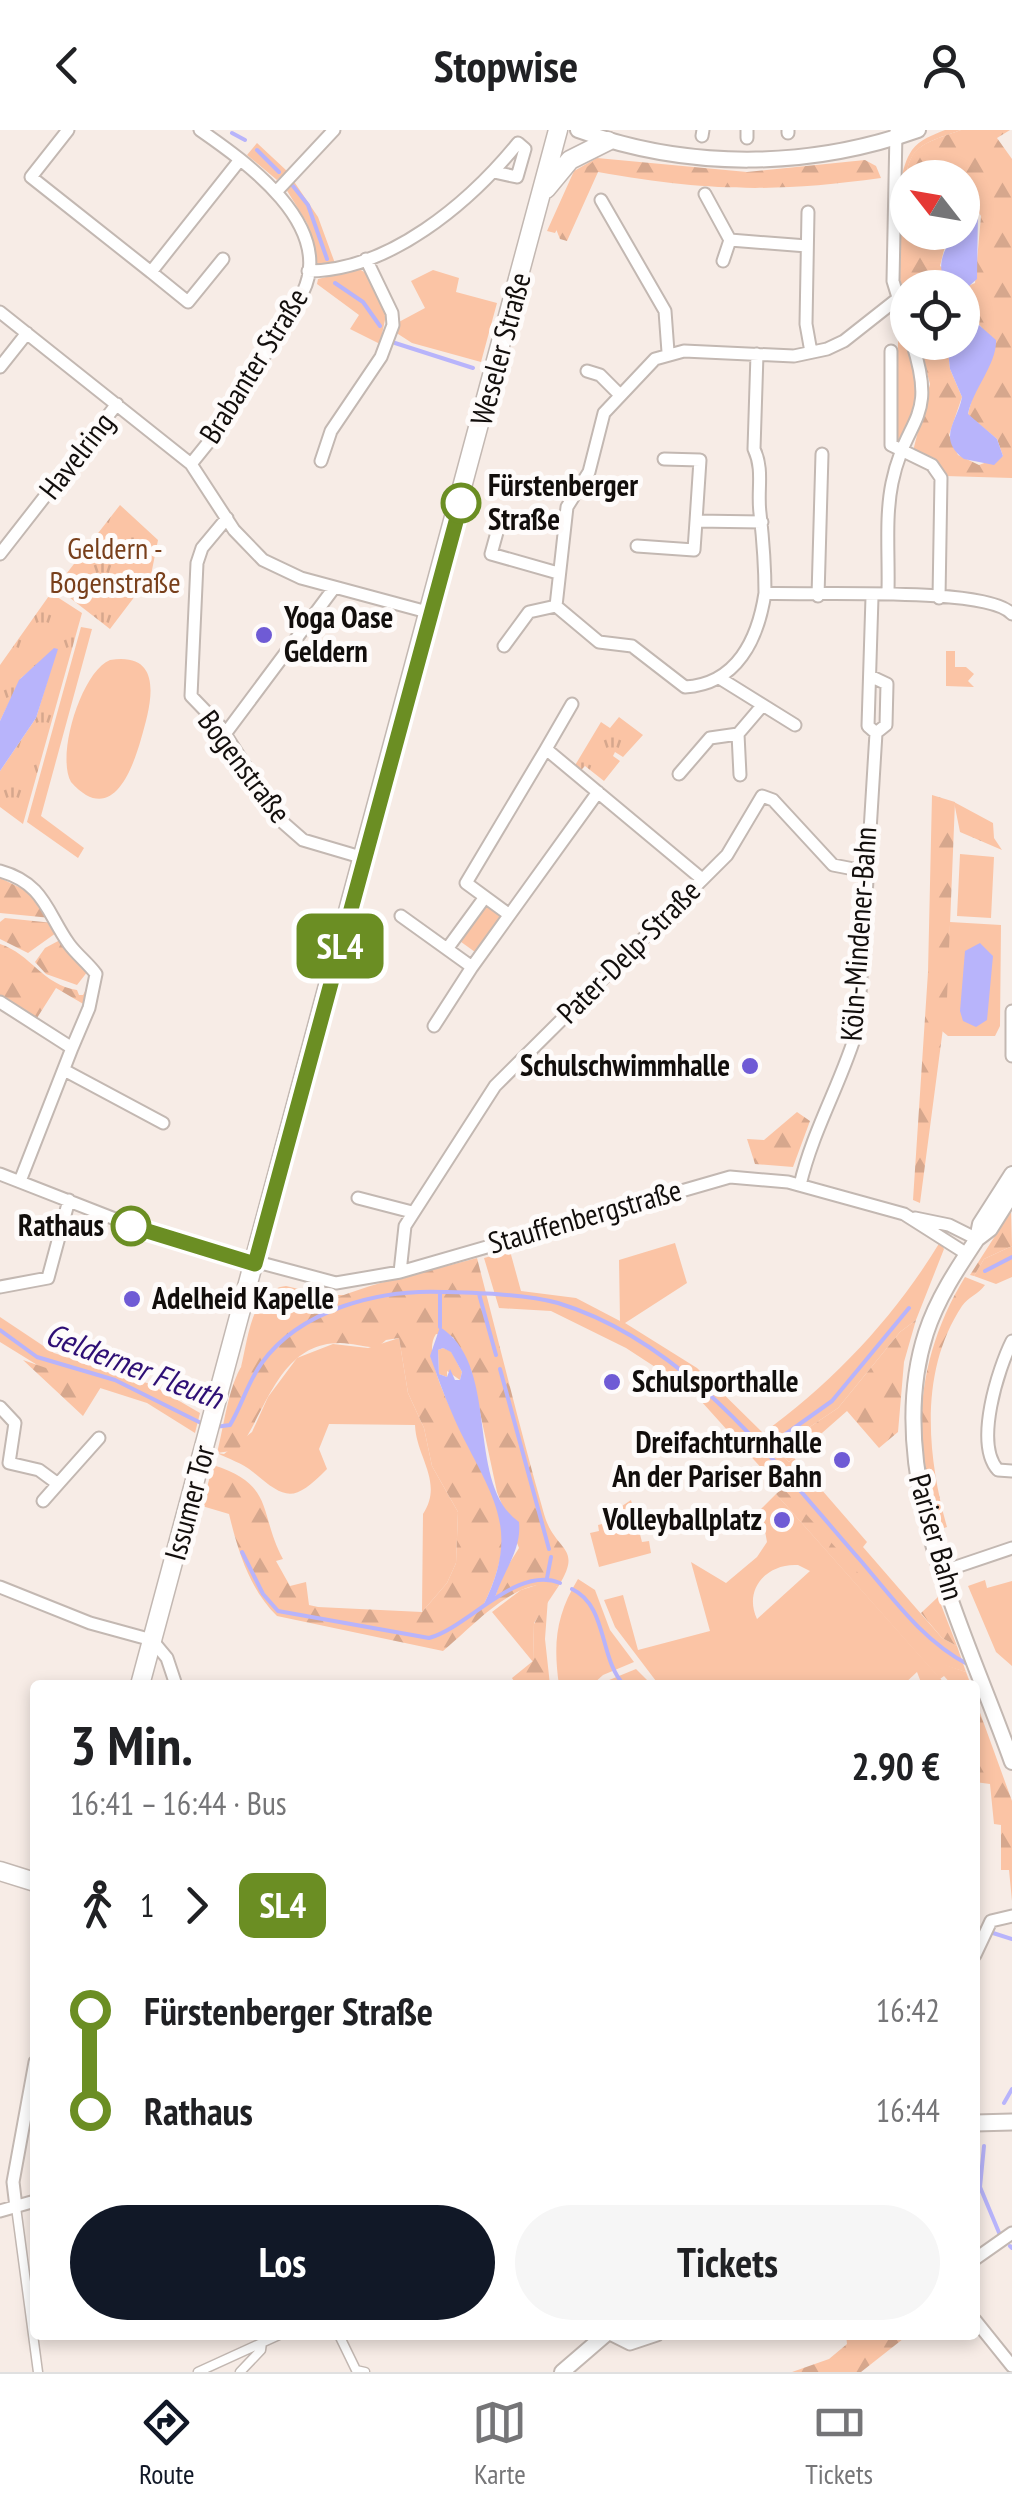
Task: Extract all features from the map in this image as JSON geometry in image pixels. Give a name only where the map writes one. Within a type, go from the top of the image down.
[{"type":"main road","name":"Weseler Straße","points":[[255,1264],[558,130]]},
{"type":"main road","points":[[541,198],[570,160],[608,141]]},
{"type":"main road","name":"Issumer Tor","points":[[141,1680],[255,1264]]},
{"type":"main road","points":[[30,1870],[0,1870],[30,1880]]},
{"type":"main road","points":[[980,2123],[1012,2122]]},
{"type":"street","points":[[68,130],[31,177],[188,302],[223,258]]},
{"type":"street","name":"Brabanter Straße","points":[[192,464],[224,423],[303,292],[308,271],[298,223],[276,192],[200,130]]},
{"type":"street","points":[[276,192],[334,130]]},
{"type":"street","points":[[578,130],[664,154],[759,160],[827,153],[918,130]]},
{"type":"street","points":[[896,134],[896,270]]},
{"type":"street","points":[[150,272],[239,160]]},
{"type":"street","points":[[308,271],[336,270],[366,259],[435,224],[494,172]]},
{"type":"street","points":[[704,194],[730,240],[723,261]]},
{"type":"street","points":[[600,200],[666,311],[668,352]]},
{"type":"street","points":[[808,212],[806,324],[811,352]]},
{"type":"street","points":[[730,240],[807,246]]},
{"type":"street","points":[[321,461],[331,431],[381,357],[392,324],[392,313],[366,259]]},
{"type":"street","points":[[556,606],[567,507],[589,472],[604,413],[620,394],[668,352],[811,352],[844,341],[890,305]]},
{"type":"street","points":[[0,312],[192,464],[242,541],[263,560],[290,574],[334,588],[432,613]]},
{"type":"street","points":[[0,367],[27,333]]},
{"type":"street","points":[[556,606],[599,642],[632,646],[685,687],[721,679],[759,630],[765,593],[761,463],[754,449],[757,354]]},
{"type":"street","points":[[891,360],[891,445],[932,465],[941,478],[939,598]]},
{"type":"street","points":[[890,591],[891,494],[924,395],[918,360]]},
{"type":"street","points":[[587,371],[600,375],[620,394]]},
{"type":"street","name":"Havelring","points":[[0,554],[117,404]]},
{"type":"street","points":[[818,596],[822,454]]},
{"type":"street","points":[[636,546],[694,550],[700,460],[664,459]]},
{"type":"street","name":"Bogenstraße","points":[[227,518],[202,548],[197,563],[190,690],[196,704],[225,734],[278,819],[303,840],[364,858]]},
{"type":"street","points":[[696,521],[762,522]]},
{"type":"street","points":[[499,525],[491,554],[558,573]]},
{"type":"street","points":[[225,734],[334,588]]},
{"type":"street","points":[[765,593],[872,597],[890,591],[979,599],[1011,610]]},
{"type":"street","name":"Köln-Mindener-Bahn","points":[[800,1185],[816,1126],[844,1068],[858,1027],[864,871],[876,733],[886,726],[887,684],[870,676],[872,597]]},
{"type":"street","points":[[504,646],[529,612],[556,606]]},
{"type":"street","points":[[721,679],[795,725]]},
{"type":"street","points":[[507,913],[466,883],[572,704]]},
{"type":"street","points":[[740,775],[738,734],[760,706]]},
{"type":"street","points":[[679,774],[710,738],[738,734]]},
{"type":"street","points":[[546,749],[702,879]]},
{"type":"street","points":[[434,1026],[507,913],[598,792]]},
{"type":"street","name":"Pater-Delp-Straße","points":[[400,1272],[402,1236],[412,1212],[502,1079],[738,841],[765,796],[838,868],[864,871]]},
{"type":"street","points":[[0,871],[18,878],[50,906],[65,939],[96,974],[89,1008],[20,1181]]},
{"type":"street","points":[[447,949],[485,896]]},
{"type":"street","points":[[402,916],[472,967]]},
{"type":"street","points":[[0,1002],[72,1048]]},
{"type":"street","points":[[1012,1011],[1012,1056]]},
{"type":"street","points":[[64,1070],[163,1122]]},
{"type":"street","name":"Stauffenbergstraße","points":[[0,1174],[156,1235],[336,1283],[400,1272],[708,1181],[758,1177],[949,1225],[977,1239]]},
{"type":"street","points":[[977,1239],[980,1224],[1012,1174]]},
{"type":"street","points":[[977,1239],[986,1235],[1012,1194]]},
{"type":"street","points":[[358,1198],[412,1212]]},
{"type":"street","points":[[0,1287],[48,1278],[69,1200]]},
{"type":"street","name":"Stauffenbergstraße","points":[[915,1218],[967,1254]]},
{"type":"street","name":"Pariser Bahn","points":[[977,1239],[931,1320],[914,1393],[916,1474],[944,1571],[1012,1762]]},
{"type":"street","points":[[1012,1341],[996,1381],[989,1433],[992,1462],[998,1470],[1012,1471]]},
{"type":"street","points":[[0,1407],[15,1424],[4,1462],[40,1470],[58,1484]]},
{"type":"street","points":[[43,1501],[99,1438]]},
{"type":"street","points":[[944,1571],[1012,1548]]},
{"type":"street","points":[[0,1587],[90,1623],[152,1640],[164,1652],[174,1680]]},
{"type":"street","points":[[980,1944],[991,1920],[1012,1916]]},
{"type":"street","points":[[30,2089],[13,2182],[30,2286]]},
{"type":"street","points":[[0,2211],[30,2203]]},
{"type":"street","points":[[980,2255],[1012,2233]]},
{"type":"street","points":[[980,2326],[1012,2366]]},
{"type":"street","points":[[36,2340],[38,2372]]},
{"type":"street","points":[[198,2372],[260,2340]]},
{"type":"street","points":[[240,2372],[263,2340]]},
{"type":"street","points":[[341,2340],[356,2370],[365,2372]]},
{"type":"street","points":[[562,2372],[612,2340]]},
{"type":"green space","points":[[945,130],[961,130],[922,146],[907,160],[923,140]]},
{"type":"green space","points":[[961,130],[1010,130],[997,138],[1012,159],[1012,478],[945,476],[936,461],[913,451],[930,384],[924,360],[949,360],[962,397],[949,435],[958,455],[979,465],[1003,456],[997,439],[968,415],[988,346],[980,326],[980,270],[976,270],[980,250],[980,160],[910,160],[921,146]]},
{"type":"green space","points":[[257,143],[287,171],[277,180],[247,155]]},
{"type":"green space","points":[[597,158],[555,233],[547,231],[574,171]]},
{"type":"green space","points":[[597,158],[747,172],[865,160],[876,166],[881,178],[740,188],[598,172],[567,241],[560,239],[556,229],[587,167]]},
{"type":"green space","points":[[293,180],[318,217],[336,266],[318,266],[307,223],[286,189]]},
{"type":"green space","points":[[898,250],[904,250],[905,270],[899,270]]},
{"type":"green space","points":[[902,250],[944,250],[940,266],[946,270],[903,270]]},
{"type":"green space","points":[[359,269],[366,273],[386,315],[380,344],[350,329],[359,315],[317,284],[318,279]]},
{"type":"green space","points":[[433,270],[459,278],[456,292],[497,303],[481,362],[412,343],[395,332],[397,323],[425,308],[411,281]]},
{"type":"green space","points":[[897,360],[911,360],[916,382],[914,412],[900,441],[894,438]]},
{"type":"green space","name":"Geldern - Bogenstraße","points":[[120,505],[158,540],[151,575],[110,629],[56,587]]},
{"type":"green space","points":[[51,593],[82,613],[23,824],[0,807],[0,771],[36,718],[57,649],[21,678],[0,721],[0,665]]},
{"type":"green space","points":[[81,627],[92,629],[41,816],[84,848],[78,858],[27,822]]},
{"type":"green space","points":[[946,651],[955,651],[955,667],[966,667],[974,674],[968,681],[974,687],[946,686]]},
{"type":"green space","points":[[110,660],[140,664],[147,673],[150,698],[137,752],[125,779],[108,797],[98,799],[71,782],[67,754],[81,697],[99,668]]},
{"type":"green space","points":[[619,717],[643,735],[623,757],[615,752],[613,756],[620,761],[604,781],[585,766],[579,772],[574,767],[601,722],[610,728]]},
{"type":"green space","points":[[932,795],[955,802],[947,998],[920,1203],[913,1200],[928,972]]},
{"type":"green space","points":[[954,802],[993,823],[994,838],[1002,850],[960,832]]},
{"type":"green space","points":[[960,854],[994,857],[991,918],[957,916]]},
{"type":"green space","points":[[0,878],[27,891],[51,918],[0,913]]},
{"type":"green space","points":[[484,903],[501,916],[475,952],[457,939]]},
{"type":"green space","points":[[5,918],[53,923],[56,933],[28,953],[0,939],[0,922]]},
{"type":"green space","points":[[950,922],[1001,925],[1000,1026],[995,1036],[948,1036],[942,1031]]},
{"type":"green space","points":[[60,940],[88,971],[77,985],[46,974],[35,962],[45,948]]},
{"type":"green space","points":[[0,944],[55,982],[77,990],[79,995],[83,995],[91,980],[85,1005],[56,988],[37,1018],[0,996]]},
{"type":"green space","points":[[797,1112],[810,1121],[793,1167],[755,1164],[747,1139],[764,1140]]},
{"type":"green space","points":[[1011,1211],[1012,1246],[984,1259],[974,1276],[970,1275]]},
{"type":"green space","points":[[940,1242],[944,1249],[916,1320],[900,1332],[838,1408],[777,1449],[789,1462],[794,1458],[867,1542],[863,1547],[942,1638],[957,1646],[966,1672],[937,1663],[692,1391],[626,1348],[551,1311],[499,1308],[484,1258],[510,1251],[521,1291],[576,1298],[620,1321],[619,1260],[675,1243],[687,1283],[625,1323],[697,1368],[763,1433],[862,1346]]},
{"type":"green space","points":[[1012,1246],[1012,1277],[996,1284],[974,1276],[984,1259]]},
{"type":"green space","points":[[477,1258],[544,1514],[568,1556],[558,1587],[528,1587],[512,1595],[443,1651],[277,1616],[252,1581],[229,1514],[202,1506],[213,1465],[233,1473],[256,1491],[283,1559],[276,1561],[290,1586],[306,1582],[309,1605],[318,1607],[422,1612],[447,1583],[456,1563],[458,1512],[432,1466],[424,1428],[408,1393],[399,1338],[386,1340],[378,1347],[340,1343],[302,1354],[277,1382],[238,1450],[217,1453],[230,1395],[243,1364],[265,1340],[319,1305],[382,1282]],"holes":[[[436,1334],[453,1337],[471,1370],[497,1492],[519,1548],[502,1575],[494,1601],[484,1604],[499,1564],[502,1521],[436,1371],[432,1349]]]},
{"type":"green space","points":[[965,1277],[985,1285],[964,1303],[948,1331],[933,1386],[932,1443],[947,1527],[938,1530],[924,1465],[923,1400],[936,1338]]},
{"type":"green space","points":[[286,1286],[324,1295],[348,1295],[281,1328],[241,1367],[258,1306],[274,1289]]},
{"type":"green space","points":[[0,1317],[54,1353],[150,1384],[200,1413],[195,1433],[147,1403],[47,1371],[0,1342]]},
{"type":"green space","points":[[916,1320],[904,1362],[898,1432],[879,1448],[847,1411],[789,1462],[777,1449],[838,1408],[900,1332]]},
{"type":"green space","points":[[399,1338],[408,1393],[424,1428],[432,1466],[458,1512],[456,1563],[447,1583],[422,1612],[423,1514],[431,1491],[415,1425],[329,1424],[319,1449],[327,1469],[306,1487],[290,1494],[217,1453],[224,1454],[252,1432],[268,1397],[297,1358],[333,1344],[368,1348]]},
{"type":"green space","points":[[438,1350],[451,1351],[462,1372],[460,1380],[447,1371],[447,1377],[439,1374]]},
{"type":"green space","points":[[23,1360],[101,1387],[83,1416]]},
{"type":"green space","points":[[783,1488],[937,1662],[966,1672],[969,1680],[948,1680],[944,1676],[940,1679],[776,1494]]},
{"type":"green space","points":[[776,1494],[942,1680],[920,1680],[917,1672],[908,1680],[655,1680],[615,1627],[604,1600],[623,1595],[638,1650],[710,1631],[691,1562],[726,1583],[757,1557],[767,1542],[761,1509]],"holes":[[[798,1565],[810,1571],[757,1619],[753,1598],[768,1573]]]},
{"type":"green space","points":[[631,1500],[642,1542],[649,1541],[651,1553],[599,1567],[590,1533],[599,1531],[598,1525],[618,1520],[616,1510]]},
{"type":"green space","points":[[578,1579],[595,1590],[610,1630],[634,1662],[598,1680],[558,1680],[558,1630]]},
{"type":"green space","points":[[985,1580],[987,1588],[1012,1581],[1012,1666],[996,1652],[968,1586]]},
{"type":"green space","points":[[546,1582],[558,1587],[534,1623],[533,1662],[492,1612],[521,1590]]},
{"type":"green space","points":[[938,1597],[957,1646],[942,1638],[921,1613]]},
{"type":"green space","points":[[548,1598],[545,1639],[549,1680],[513,1680],[533,1661],[534,1624]]},
{"type":"green space","points":[[636,1669],[647,1680],[609,1680]]},
{"type":"green space","points":[[980,1713],[1012,1801],[1012,1901],[1009,1870],[1001,1870],[1001,1825],[994,1824],[990,1784],[980,1783]]},
{"type":"green space","points":[[847,2340],[902,2340],[861,2372],[792,2372],[829,2359],[847,2344]]},
{"type":"shaded area","points":[[945,250],[977,250],[977,270],[942,270]]},
{"type":"shaded area","points":[[980,326],[996,340],[993,358],[968,414],[997,439],[1003,456],[994,465],[964,459],[951,444],[951,429],[962,397],[949,360],[980,360]]},
{"type":"shaded area","points":[[54,648],[58,649],[36,718],[0,771],[0,721],[19,680]]},
{"type":"shaded area","points":[[980,943],[993,956],[987,1020],[976,1027],[963,1021],[960,1011],[965,951]]},
{"type":"shaded area","points":[[440,1327],[459,1345],[471,1368],[478,1396],[492,1481],[502,1504],[519,1522],[515,1552],[494,1601],[483,1606],[500,1559],[499,1521],[487,1484],[455,1420],[430,1356]],"holes":[[[438,1350],[451,1352],[462,1372],[460,1380],[455,1380],[450,1369],[447,1377],[439,1374]]]},
{"type":"waterway","points":[[232,133],[245,140]]},
{"type":"waterway","points":[[257,150],[279,172]]},
{"type":"waterway","points":[[293,186],[308,205],[327,259]]},
{"type":"waterway","points":[[335,283],[363,302],[380,326]]},
{"type":"waterway","points":[[395,343],[473,368]]},
{"type":"waterway","points":[[985,1271],[1012,1257]]},
{"type":"waterway","name":"Gelderner Fleuth","points":[[215,1427],[230,1425],[256,1372],[277,1345],[297,1329],[343,1306],[419,1292],[501,1294],[558,1303],[605,1322],[649,1347],[689,1377],[762,1447],[911,1619],[938,1645],[969,1665]]},
{"type":"waterway","points":[[440,1292],[440,1327]]},
{"type":"waterway","points":[[479,1294],[496,1355]]},
{"type":"waterway","points":[[763,1450],[832,1401],[909,1308]]},
{"type":"waterway","name":"Gelderner Fleuth","points":[[0,1330],[37,1357],[115,1380],[205,1425]]},
{"type":"waterway","points":[[500,1369],[549,1549]]},
{"type":"waterway","points":[[242,1552],[263,1594],[278,1611],[429,1638],[527,1582],[560,1583]]},
{"type":"waterway","points":[[547,1578],[551,1557]]},
{"type":"waterway","points":[[572,1589],[592,1608],[620,1680]]},
{"type":"waterway","points":[[993,1933],[1012,1939]]},
{"type":"waterway","points":[[1004,2103],[1012,2089]]},
{"type":"waterway","points":[[984,2146],[980,2187],[1000,2235]]},
{"type":"bus line","name":"SL4","points":[[131,1226],[255,1264],[461,503]]},
{"type":"place","name":"Fürstenberger Straße","points":[[461,503]]},
{"type":"place","name":"Yoga Oase Geldern","points":[[264,635]]},
{"type":"place","name":"Schulschwimmhalle","points":[[750,1066]]},
{"type":"place","name":"Rathaus","points":[[131,1226]]},
{"type":"place","name":"Adelheid Kapelle","points":[[132,1299]]},
{"type":"place","name":"Schulsporthalle","points":[[612,1382]]},
{"type":"place","name":"Dreifachturnhalle An der Pariser Bahn","points":[[842,1460]]},
{"type":"place","name":"Volleyballplatz","points":[[782,1520]]}]
